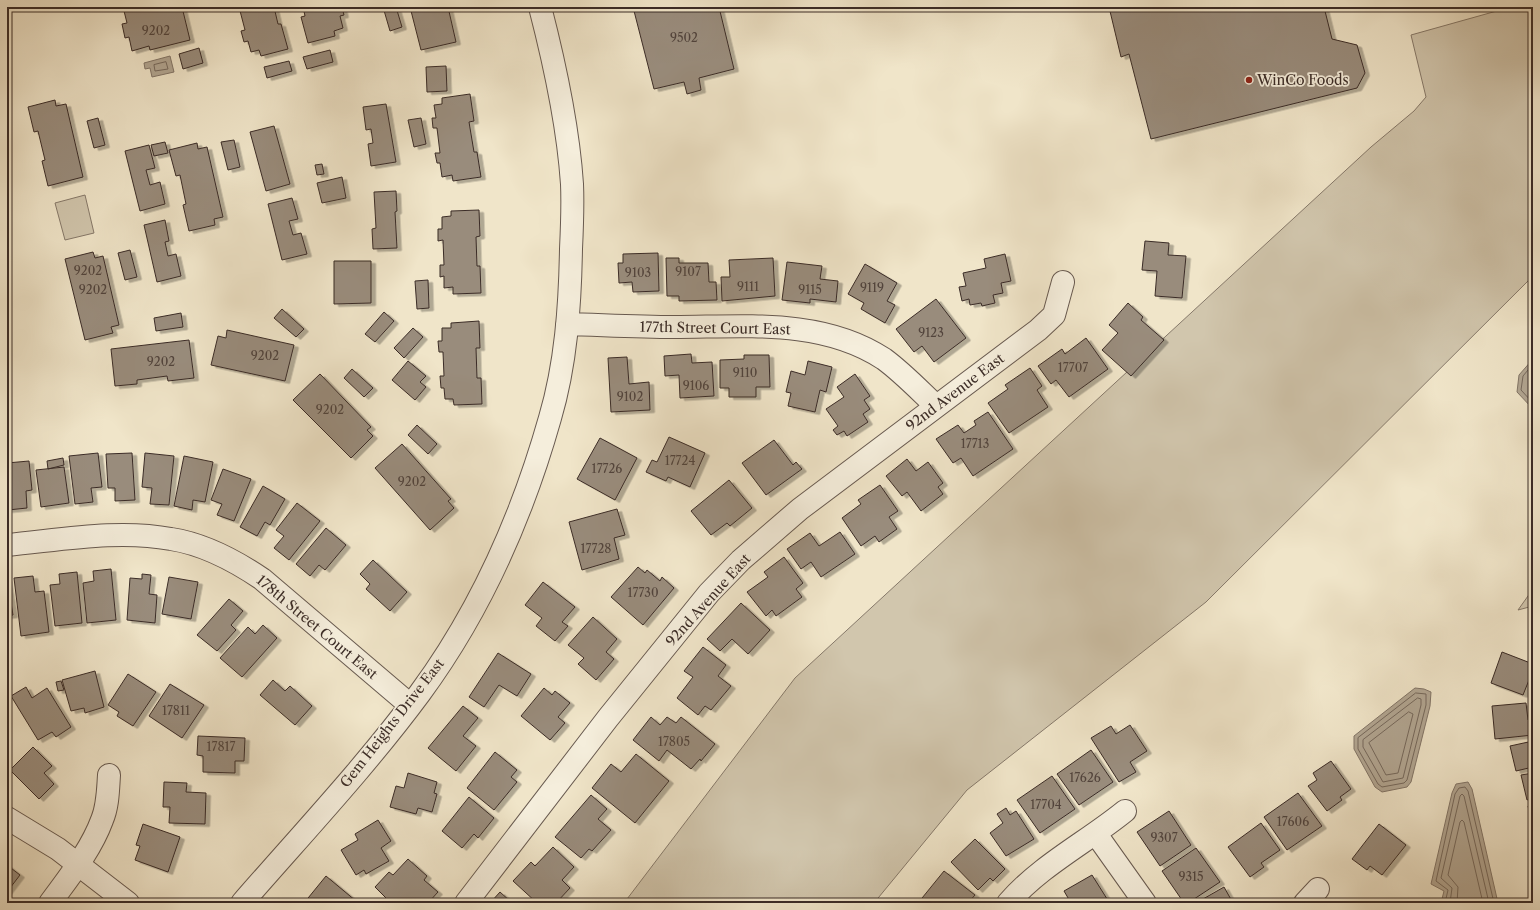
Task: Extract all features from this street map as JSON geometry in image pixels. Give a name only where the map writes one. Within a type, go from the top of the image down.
[{"type":"street","name":"Gem Heights Drive East","points":[[242,903],[361,766],[410,705],[443,659],[474,608],[502,552],[524,502],[551,417],[567,324],[570,289],[572,185],[564,117],[552,52],[540,7]]},
{"type":"street","name":"92nd Avenue East","points":[[466,903],[608,718],[722,579],[771,533],[936,406],[1038,330],[1054,315],[1064,282]]},
{"type":"street","name":"177th Street Court East","points":[[567,324],[673,327],[777,326],[830,335],[857,345],[883,359],[910,381],[936,406]]},
{"type":"street","name":"178th Street Court East","points":[[7,545],[124,535],[172,539],[206,548],[238,563],[262,578],[410,705]]},
{"type":"street","points":[[50,903],[78,864],[102,820],[107,800],[109,775]]},
{"type":"street","points":[[1008,903],[1058,858],[1096,834],[1125,811]]},
{"type":"street","points":[[7,818],[58,849],[128,903]]},
{"type":"street","points":[[1096,834],[1145,903]]},
{"type":"shaded area","points":[[1511,7],[1533,7],[1533,276],[1206,602],[967,790],[874,903],[624,903],[795,678],[1371,147],[1414,111],[1426,97],[1411,35]]},
{"type":"shaded area","points":[[85,195],[94,233],[65,240],[55,203]]},
{"type":"shaded area","points":[[1533,589],[1533,606],[1518,610]]},
{"type":"water","points":[[170,56],[174,72],[152,77],[150,68],[145,69],[144,63]]},
{"type":"water","points":[[1533,359],[1533,409],[1517,392],[1519,375]]},
{"type":"water","points":[[1415,688],[1424,689],[1431,692],[1430,706],[1411,782],[1407,787],[1382,792],[1375,787],[1354,749],[1354,736]]},
{"type":"water","points":[[1468,782],[1472,789],[1498,903],[1441,903],[1444,891],[1431,884],[1452,793],[1456,784]]},
{"type":"building","points":[[123,7],[182,7],[190,40],[150,50],[149,46],[132,51],[129,37],[125,38],[122,24],[127,23]]},
{"type":"building","points":[[239,7],[274,7],[278,24],[281,24],[288,49],[261,56],[259,50],[251,52],[248,41],[244,42],[241,31],[245,30]]},
{"type":"building","points":[[303,7],[342,7],[344,15],[340,16],[343,28],[334,31],[335,36],[308,43],[301,17],[305,16]]},
{"type":"building","points":[[383,7],[396,7],[402,27],[390,31]]},
{"type":"building","points":[[410,7],[448,7],[456,42],[421,50]]},
{"type":"building","points":[[633,7],[719,7],[734,69],[699,78],[701,90],[687,94],[684,82],[654,89]]},
{"type":"building","name":"WinCo Foods","points":[[1109,7],[1324,7],[1332,39],[1357,45],[1365,73],[1357,88],[1151,139],[1129,54],[1121,57]]},
{"type":"building","points":[[199,48],[203,63],[183,69],[179,54]]},
{"type":"building","points":[[330,50],[333,62],[307,69],[303,57]]},
{"type":"building","points":[[289,61],[292,71],[267,78],[264,67]]},
{"type":"building","points":[[446,66],[447,91],[427,92],[426,67]]},
{"type":"building","points":[[470,94],[474,121],[469,122],[474,152],[477,152],[481,177],[453,181],[452,175],[442,177],[440,163],[437,163],[435,153],[440,153],[437,128],[433,128],[432,118],[436,118],[434,105],[442,104],[442,98]]},
{"type":"building","points":[[55,100],[56,106],[66,104],[83,177],[48,186],[42,161],[45,160],[38,131],[34,132],[28,107]]},
{"type":"building","points":[[386,104],[396,162],[371,166],[368,144],[373,143],[371,129],[366,130],[363,107]]},
{"type":"building","points":[[98,118],[105,145],[94,148],[87,121]]},
{"type":"building","points":[[421,118],[426,144],[414,147],[408,120]]},
{"type":"building","points":[[274,126],[290,184],[266,191],[250,132]]},
{"type":"building","points":[[234,140],[240,167],[228,170],[221,142]]},
{"type":"building","points":[[165,142],[168,153],[154,156],[151,145]]},
{"type":"building","points":[[197,143],[198,149],[207,147],[223,217],[214,219],[215,225],[189,231],[183,205],[186,204],[180,175],[176,176],[169,150]]},
{"type":"building","points":[[149,145],[155,168],[146,170],[150,185],[160,182],[165,204],[140,211],[125,151]]},
{"type":"building","points":[[322,164],[324,174],[317,175],[315,165]]},
{"type":"building","points":[[342,177],[346,198],[322,203],[317,183]]},
{"type":"building","points":[[396,191],[397,211],[395,212],[397,248],[373,249],[372,229],[376,228],[374,192]]},
{"type":"building","points":[[292,198],[298,219],[289,221],[293,235],[301,233],[307,254],[282,260],[268,204]]},
{"type":"building","points":[[479,210],[480,236],[476,237],[477,266],[480,266],[481,293],[453,294],[453,287],[444,288],[444,276],[440,277],[440,265],[444,265],[443,240],[438,241],[438,229],[442,229],[442,217],[451,216],[451,211]]},
{"type":"building","points":[[165,220],[169,241],[165,242],[168,256],[176,254],[181,276],[157,282],[144,225]]},
{"type":"building","points":[[1145,241],[1169,243],[1168,255],[1186,256],[1182,298],[1155,296],[1157,271],[1142,270]]},
{"type":"building","points":[[130,250],[137,277],[125,280],[118,253]]},
{"type":"building","points":[[93,252],[95,258],[103,256],[119,325],[111,327],[113,333],[85,340],[65,259]]},
{"type":"building","points":[[658,253],[659,291],[633,292],[632,282],[619,283],[618,263],[623,263],[623,254]]},
{"type":"building","points":[[1005,254],[1011,281],[1001,283],[1003,293],[993,295],[995,303],[982,306],[981,303],[970,305],[969,299],[962,301],[959,287],[966,286],[963,273],[986,268],[984,259]]},
{"type":"building","points":[[666,258],[679,258],[679,263],[708,263],[709,282],[716,282],[717,300],[679,301],[679,296],[667,296]]},
{"type":"building","points":[[773,258],[775,296],[722,301],[721,277],[730,277],[729,260]]},
{"type":"building","points":[[334,261],[371,261],[371,303],[334,304]]},
{"type":"building","points":[[787,262],[822,266],[820,279],[838,281],[836,302],[810,299],[810,303],[782,300]]},
{"type":"building","points":[[865,264],[897,283],[887,301],[895,305],[885,323],[861,309],[864,303],[848,294]]},
{"type":"building","points":[[428,280],[429,308],[417,309],[415,281]]},
{"type":"building","points":[[936,299],[966,338],[934,362],[922,346],[914,352],[896,329]]},
{"type":"building","points":[[1128,303],[1143,317],[1141,320],[1164,340],[1131,376],[1102,350],[1118,333],[1109,325]]},
{"type":"building","points":[[282,309],[304,329],[296,337],[274,318]]},
{"type":"building","points":[[384,312],[394,321],[375,342],[365,334]]},
{"type":"building","points":[[181,313],[183,327],[156,331],[154,318]]},
{"type":"building","points":[[479,321],[480,348],[476,348],[477,378],[481,378],[482,404],[454,405],[453,399],[445,399],[444,388],[441,388],[440,376],[444,376],[443,352],[439,352],[438,341],[442,341],[442,328],[451,328],[451,323]]},
{"type":"building","points":[[413,328],[423,337],[404,358],[394,348]]},
{"type":"building","points":[[227,330],[294,345],[285,381],[211,365],[218,336],[226,338]]},
{"type":"building","points":[[1086,338],[1108,369],[1069,397],[1056,380],[1051,384],[1038,366],[1062,349],[1065,354]]},
{"type":"building","points":[[189,340],[194,378],[168,381],[167,376],[137,380],[137,384],[115,386],[111,349]]},
{"type":"building","points":[[691,354],[692,363],[712,362],[714,396],[680,398],[679,375],[665,376],[664,356]]},
{"type":"building","points":[[744,355],[769,355],[770,387],[756,387],[756,397],[729,397],[729,388],[720,388],[720,360],[744,359]]},
{"type":"building","points":[[627,357],[629,384],[649,382],[650,410],[611,412],[608,358]]},
{"type":"building","points":[[408,361],[426,376],[420,382],[426,387],[415,400],[392,380]]},
{"type":"building","points":[[808,361],[832,367],[826,392],[820,390],[815,412],[788,406],[791,393],[786,392],[791,371],[805,375]]},
{"type":"building","points":[[1030,368],[1042,386],[1037,390],[1048,407],[1009,433],[988,403],[1008,389],[1005,385]]},
{"type":"building","points":[[352,369],[373,388],[364,397],[344,378]]},
{"type":"building","points":[[320,374],[371,427],[367,430],[373,436],[351,458],[293,400]]},
{"type":"building","points":[[855,374],[870,396],[864,400],[870,409],[863,414],[868,422],[847,436],[844,431],[837,435],[833,430],[838,426],[826,409],[844,397],[837,387]]},
{"type":"building","points":[[988,412],[1013,449],[973,476],[961,458],[953,463],[936,439],[958,425],[964,433],[976,425],[974,421]]},
{"type":"building","points":[[417,425],[437,444],[428,454],[408,435]]},
{"type":"building","points":[[669,437],[705,453],[690,487],[668,477],[666,481],[646,472],[652,460],[657,462]]},
{"type":"building","points":[[600,438],[637,458],[615,500],[577,479]]},
{"type":"building","points":[[774,440],[793,465],[796,462],[802,469],[766,495],[742,463]]},
{"type":"building","points":[[402,444],[451,499],[448,501],[454,508],[430,530],[375,468]]},
{"type":"building","points":[[98,453],[102,487],[91,488],[93,502],[75,504],[69,456]]},
{"type":"building","points":[[132,453],[135,500],[115,501],[115,488],[108,488],[106,454]]},
{"type":"building","points":[[145,453],[174,456],[169,505],[150,504],[152,488],[142,487]]},
{"type":"building","points":[[184,456],[213,462],[205,502],[193,500],[192,510],[174,506]]},
{"type":"building","points":[[63,458],[64,465],[48,469],[47,461]]},
{"type":"building","points":[[907,459],[916,471],[928,462],[943,483],[938,487],[943,494],[921,511],[907,492],[902,496],[886,476]]},
{"type":"building","points":[[29,461],[32,490],[26,491],[27,508],[8,510],[7,463]]},
{"type":"building","points":[[64,467],[69,503],[41,507],[36,470]]},
{"type":"building","points":[[223,469],[251,479],[234,521],[217,515],[222,504],[211,500]]},
{"type":"building","points":[[729,480],[752,508],[730,526],[727,523],[711,535],[691,511]]},
{"type":"building","points":[[880,485],[898,511],[889,517],[897,529],[879,542],[875,536],[861,546],[842,518],[861,504],[858,500]]},
{"type":"building","points":[[263,486],[285,499],[270,525],[265,522],[257,536],[240,527]]},
{"type":"building","points":[[297,503],[320,521],[289,560],[274,548],[284,536],[276,530]]},
{"type":"building","points":[[617,509],[625,535],[614,538],[619,559],[582,570],[569,522]]},
{"type":"building","points":[[326,528],[346,545],[325,570],[319,565],[310,576],[296,564]]},
{"type":"building","points":[[840,532],[855,554],[821,577],[811,562],[801,569],[787,549],[810,533],[819,546]]},
{"type":"building","points":[[784,557],[803,583],[796,589],[802,597],[776,616],[772,610],[766,616],[747,592],[768,577],[764,572]]},
{"type":"building","points":[[373,560],[407,592],[390,611],[366,589],[370,584],[360,574]]},
{"type":"building","points":[[638,567],[645,573],[647,570],[660,581],[662,577],[674,588],[643,625],[611,597]]},
{"type":"building","points":[[111,569],[116,620],[87,623],[83,583],[94,581],[93,571]]},
{"type":"building","points":[[77,572],[82,623],[55,626],[50,585],[60,584],[59,574]]},
{"type":"building","points":[[142,574],[151,575],[149,594],[157,595],[155,623],[127,620],[130,578],[142,579]]},
{"type":"building","points":[[33,576],[35,592],[44,591],[49,632],[21,636],[14,578]]},
{"type":"building","points":[[169,577],[198,582],[191,619],[162,614]]},
{"type":"building","points":[[7,579],[13,615],[7,616]]},
{"type":"building","points":[[543,582],[575,607],[562,622],[568,626],[555,641],[536,626],[542,618],[525,605]]},
{"type":"building","points":[[229,599],[243,611],[231,625],[236,630],[217,651],[197,635]]},
{"type":"building","points":[[741,603],[770,630],[748,654],[732,639],[720,651],[707,639]]},
{"type":"building","points":[[593,617],[617,639],[606,652],[614,659],[596,680],[578,664],[584,658],[568,645]]},
{"type":"building","points":[[263,625],[277,638],[242,677],[220,658],[248,627],[255,634]]},
{"type":"building","points":[[703,647],[726,665],[718,676],[731,686],[711,710],[705,706],[698,715],[677,698],[693,677],[684,671]]},
{"type":"building","points":[[1502,652],[1533,664],[1533,682],[1529,680],[1523,695],[1491,683]]},
{"type":"building","points":[[498,653],[531,674],[517,696],[499,685],[484,707],[469,697]]},
{"type":"building","points":[[95,671],[104,707],[85,713],[84,708],[71,711],[62,680]]},
{"type":"building","points":[[128,674],[156,692],[133,726],[117,716],[119,712],[108,705]]},
{"type":"building","points":[[273,680],[285,691],[290,686],[312,706],[295,725],[260,695]]},
{"type":"building","points":[[61,681],[64,690],[58,691],[56,682]]},
{"type":"building","points":[[170,684],[204,705],[182,738],[149,716]]},
{"type":"building","points":[[26,687],[32,698],[47,688],[71,727],[56,737],[52,732],[38,740],[11,696]]},
{"type":"building","points":[[544,688],[552,695],[555,691],[570,703],[558,717],[565,723],[550,740],[521,716]]},
{"type":"building","points":[[1526,703],[1528,720],[1533,719],[1533,735],[1495,739],[1492,706]]},
{"type":"building","points":[[463,706],[478,718],[463,736],[476,746],[456,771],[428,748]]},
{"type":"building","points":[[651,717],[660,725],[667,717],[676,723],[681,717],[715,744],[701,761],[700,759],[691,769],[667,750],[659,761],[633,740]]},
{"type":"building","points":[[1130,725],[1147,751],[1130,762],[1136,772],[1119,782],[1091,738],[1111,726],[1116,734]]},
{"type":"building","points":[[198,736],[245,738],[244,761],[235,761],[235,773],[203,772],[203,756],[197,755]]},
{"type":"building","points":[[1533,741],[1533,767],[1516,771],[1510,746]]},
{"type":"building","points":[[33,747],[52,766],[44,773],[54,784],[39,799],[10,770]]},
{"type":"building","points":[[1091,750],[1113,782],[1079,805],[1057,774]]},
{"type":"building","points":[[495,752],[517,770],[511,777],[517,782],[494,810],[467,788]]},
{"type":"building","points":[[636,754],[669,781],[635,823],[592,788],[611,764],[621,772]]},
{"type":"building","points":[[1331,761],[1351,789],[1340,797],[1342,800],[1327,811],[1308,786],[1317,780],[1313,773]]},
{"type":"building","points":[[408,773],[437,782],[434,793],[437,794],[432,812],[418,808],[416,814],[390,807],[396,786],[404,788]]},
{"type":"building","points":[[1533,773],[1533,798],[1527,800],[1521,775]]},
{"type":"building","points":[[1052,776],[1075,809],[1040,833],[1017,800]]},
{"type":"building","points":[[164,782],[187,783],[186,792],[206,793],[205,824],[169,823],[170,807],[163,807]]},
{"type":"building","points":[[1298,793],[1322,826],[1287,850],[1264,817]]},
{"type":"building","points":[[591,795],[607,809],[598,819],[611,830],[592,851],[589,849],[581,858],[555,837]]},
{"type":"building","points":[[469,797],[494,818],[478,838],[474,834],[462,848],[442,831]]},
{"type":"building","points":[[1533,804],[1533,826],[1528,806]]},
{"type":"building","points":[[1006,808],[1010,815],[1016,811],[1034,839],[1006,856],[990,833],[1003,823],[997,814]]},
{"type":"building","points":[[1169,811],[1191,845],[1160,866],[1137,832]]},
{"type":"building","points":[[378,820],[391,841],[381,848],[389,861],[366,874],[364,870],[356,875],[341,850],[358,840],[355,834]]},
{"type":"building","points":[[1261,823],[1280,850],[1261,863],[1264,867],[1250,877],[1228,847]]},
{"type":"building","points":[[143,824],[180,837],[168,872],[135,860],[140,846],[136,845]]},
{"type":"building","points":[[1379,824],[1406,845],[1382,875],[1370,866],[1367,870],[1352,859]]},
{"type":"building","points":[[975,839],[1005,869],[993,881],[990,878],[978,890],[951,862]]},
{"type":"building","points":[[553,847],[574,867],[562,880],[570,888],[556,903],[554,901],[552,903],[537,903],[513,881],[531,862],[535,866]]},
{"type":"building","points":[[1196,848],[1220,882],[1188,903],[1184,903],[1162,871]]},
{"type":"building","points":[[408,859],[427,876],[424,880],[438,892],[428,903],[386,903],[383,900],[386,898],[375,887],[389,872],[393,875]]},
{"type":"building","points":[[7,865],[20,875],[7,892]]},
{"type":"building","points":[[944,871],[975,895],[968,903],[918,903]]},
{"type":"building","points":[[1092,875],[1109,902],[1071,903],[1064,891]]},
{"type":"building","points":[[326,876],[356,901],[355,903],[304,903]]},
{"type":"building","points":[[1224,887],[1233,903],[1196,903]]},
{"type":"building","points":[[500,892],[511,902],[490,903]]},
{"type":"place","name":"WinCo Foods","points":[[1249,80]]}]
